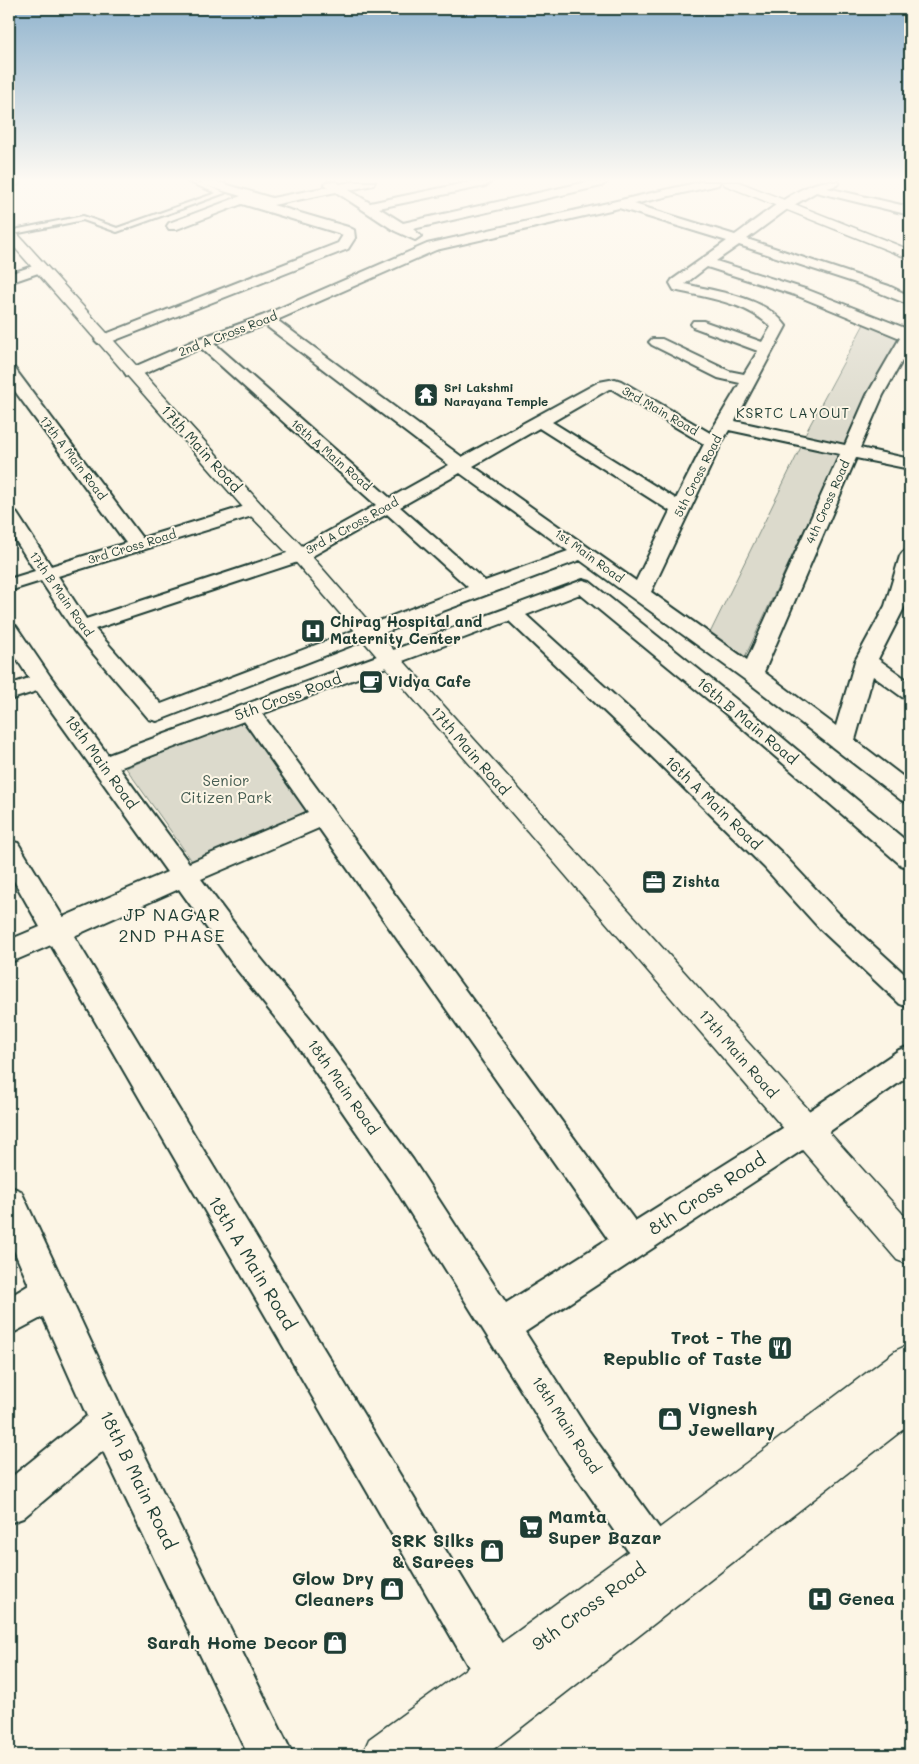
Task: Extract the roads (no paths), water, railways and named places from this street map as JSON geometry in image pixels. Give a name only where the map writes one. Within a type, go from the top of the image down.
[{"type":"street","name":"17th Main Road","points":[[36,264],[255,509],[300,555],[390,660],[910,1248]]},
{"type":"street","points":[[103,340],[296,264]]},
{"type":"street","name":"2nd A Cross Road","points":[[133,373],[203,342],[268,319],[393,264]]},
{"type":"street","name":"5th Cross Road","points":[[640,593],[713,442],[725,424],[779,326],[772,318],[752,307],[679,287],[677,283],[705,264]]},
{"type":"street","points":[[711,264],[803,293],[910,335]]},
{"type":"street","points":[[815,264],[887,288],[910,301]]},
{"type":"street","points":[[9,279],[39,268]]},
{"type":"street","name":"1st Main Road","points":[[268,319],[461,465],[752,674],[910,794]]},
{"type":"street","points":[[698,324],[766,349]]},
{"type":"street","name":"4th Cross Road","points":[[752,674],[875,395],[910,335]]},
{"type":"street","name":"16th A Main Road","points":[[203,342],[481,588]]},
{"type":"street","points":[[657,342],[724,375],[749,380]]},
{"type":"street","name":"17th A Main Road","points":[[9,372],[137,544]]},
{"type":"street","name":"3rd Main Road","points":[[604,385],[615,384],[713,442]]},
{"type":"street","name":"3rd A Cross Road","points":[[81,627],[300,555],[604,385]]},
{"type":"street","points":[[540,421],[681,510]]},
{"type":"street","points":[[725,424],[910,464]]},
{"type":"street","name":"3rd Cross Road","points":[[9,585],[255,509]]},
{"type":"street","name":"17th B Main Road","points":[[9,516],[81,627],[157,714]]},
{"type":"street","points":[[157,714],[481,588],[584,552]]},
{"type":"street","points":[[842,743],[866,661],[902,611],[910,556]]},
{"type":"street","name":"5th Cross Road","points":[[104,765],[390,660],[583,586]]},
{"type":"street","name":"16th B Main Road","points":[[583,586],[735,710],[910,858]]},
{"type":"street","name":"16th A Main Road","points":[[513,614],[649,740],[773,860],[830,922],[910,996]]},
{"type":"street","name":"18th Main Road","points":[[9,631],[42,681],[244,958],[304,1032],[391,1156],[574,1440],[656,1557]]},
{"type":"street","points":[[866,661],[910,692]]},
{"type":"street","points":[[9,693],[42,681]]},
{"type":"street","points":[[249,712],[631,1243]]},
{"type":"street","points":[[9,952],[324,815]]},
{"type":"street","name":"18th A Main Road","points":[[10,856],[497,1674]]},
{"type":"street","name":"8th Cross Road","points":[[502,1326],[805,1131],[910,1060]]},
{"type":"street","name":"18th B Main Road","points":[[9,1202],[109,1422],[271,1755]]},
{"type":"street","points":[[9,1317],[50,1293]]},
{"type":"street","name":"9th Cross Road","points":[[385,1755],[656,1557],[910,1363]]},
{"type":"street","name":"9th Cross Road","points":[[457,1753],[910,1400]]},
{"type":"street","points":[[9,1504],[109,1422]]},
{"type":"place","name":"Sri Lakshmi Narayana Temple","points":[[426,395]]},
{"type":"place","name":"Chirag Hospital and Maternity Center","points":[[313,631]]},
{"type":"place","name":"Vidya Cafe","points":[[371,682]]},
{"type":"place","name":"Zishta","points":[[654,882]]},
{"type":"place","name":"Trot - The Republic of Taste","points":[[780,1348]]},
{"type":"place","name":"Vignesh Jewellary","points":[[670,1419]]},
{"type":"place","name":"Mamta Super Bazar","points":[[531,1527]]},
{"type":"place","name":"SRK Silks & Sarees","points":[[492,1551]]},
{"type":"place","name":"Glow Dry Cleaners","points":[[392,1589]]},
{"type":"place","name":"Genea","points":[[820,1599]]},
{"type":"place","name":"Sarah Home Decor","points":[[335,1643]]},
{"type":"district","name":"KSRTC LAYOUT","points":[[793,413]]},
{"type":"district","name":"JP NAGAR 2ND PHASE","points":[[172,925]]},
{"type":"park label","name":"Senior Citizen Park","points":[[226,790]]}]
